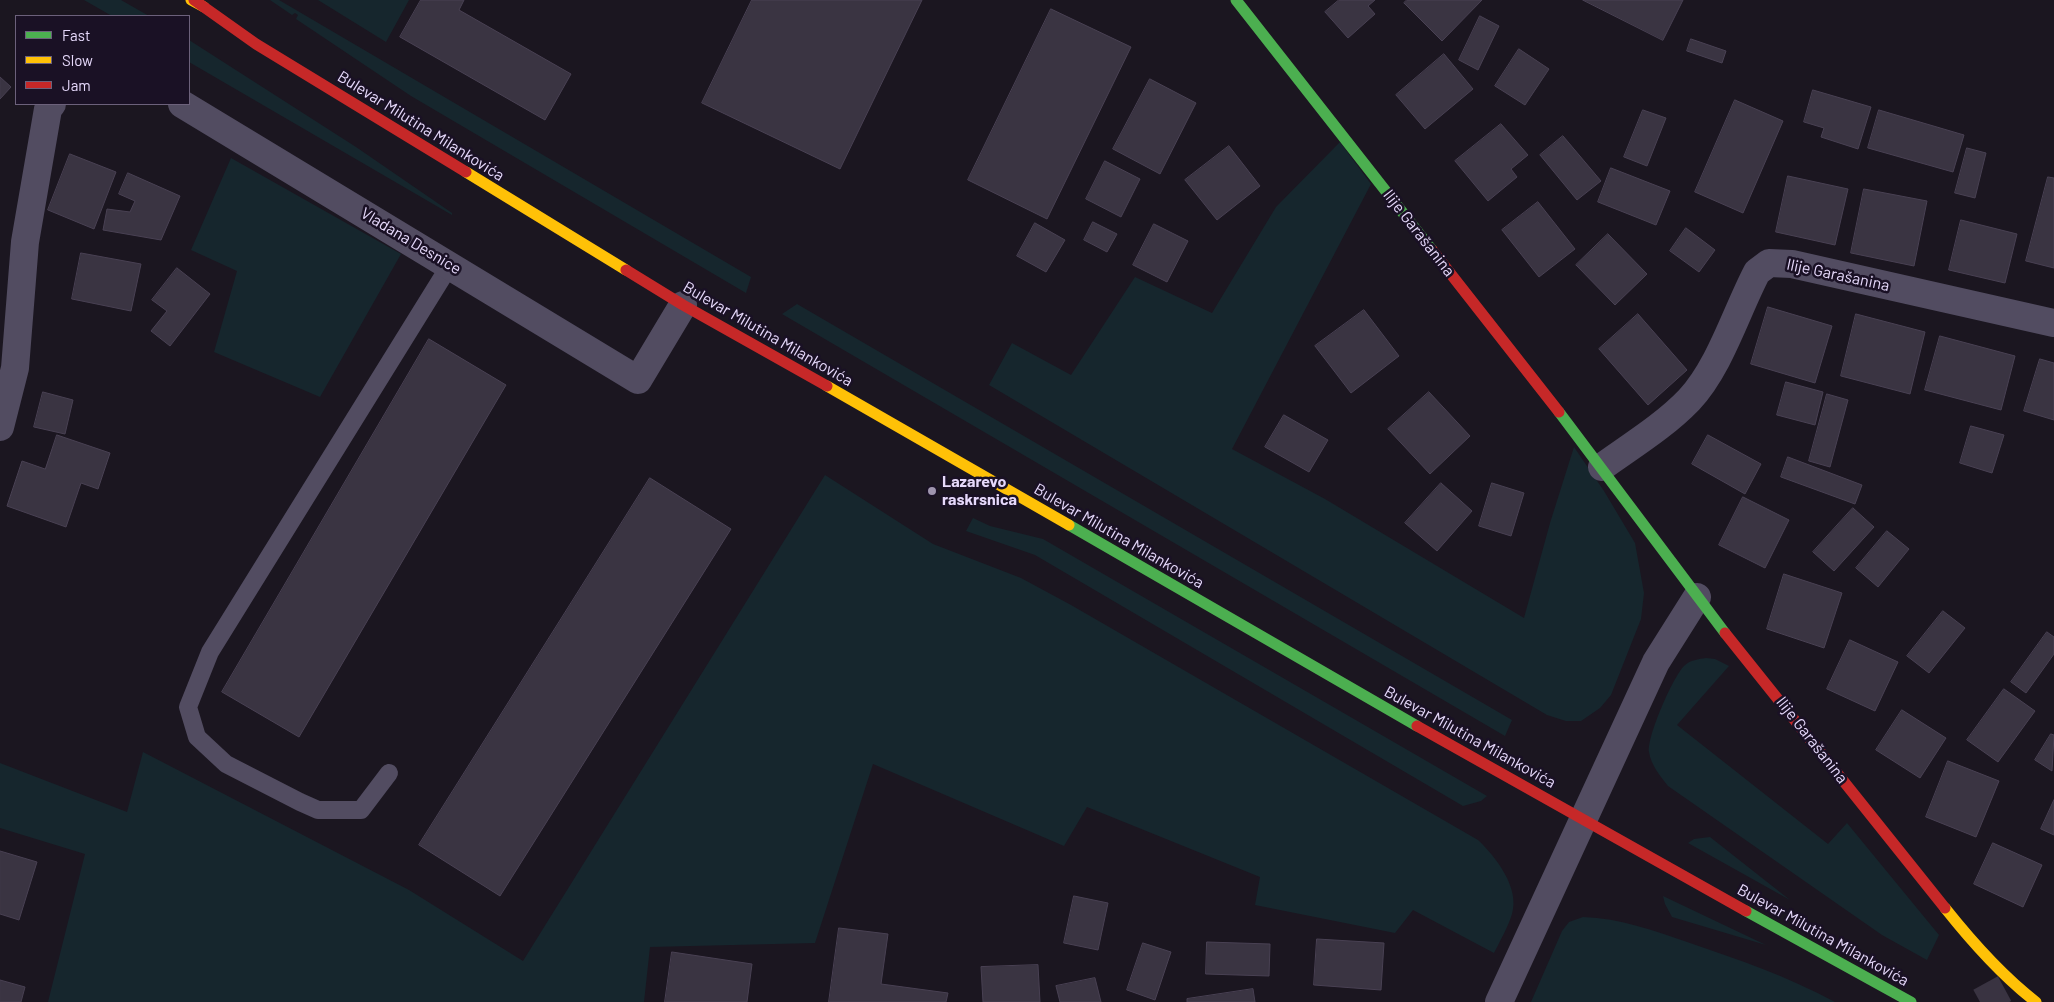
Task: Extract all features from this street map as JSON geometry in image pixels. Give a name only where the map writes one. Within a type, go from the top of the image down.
[{"type":"street","name":"Ilije Garašanina","points":[[1236,0],[1602,467],[1697,597],[1969,938],[2014,984],[2036,1002]]},
{"type":"street","name":"Bulevar Milutina Milankovića","points":[[197,2],[256,44],[682,305],[753,343],[1505,777],[1911,1002]]},
{"type":"street","points":[[0,427],[16,368],[25,242],[47,118],[52,105]]},
{"type":"street","name":"Vladana Desnice","points":[[184,105],[638,380],[682,305]]},
{"type":"street","name":"Ilije Garašanina","points":[[1602,467],[1666,420],[1690,399],[1712,367],[1757,272],[1769,263],[1792,264],[2054,324]]},
{"type":"street","points":[[1499,1002],[1582,818],[1615,753],[1656,662],[1697,597]]},
{"type":"lane","points":[[389,773],[361,810],[318,810],[226,764],[197,737],[188,707],[210,652],[450,265]]},
{"type":"shaded area","points":[[84,0],[121,0],[147,15],[110,15]]},
{"type":"shaded area","points":[[270,0],[279,0],[751,277],[746,293],[411,96],[296,19],[298,15],[295,13],[292,15]]},
{"type":"shaded area","points":[[318,0],[409,0],[386,42]]},
{"type":"shaded area","points":[[190,41],[356,147],[452,213],[452,215],[190,63]]},
{"type":"shaded area","points":[[1340,142],[1371,184],[1232,449],[1325,499],[1524,618],[1550,523],[1574,447],[1604,491],[1635,543],[1644,593],[1641,619],[1611,695],[1600,708],[1581,721],[1566,721],[1547,715],[989,385],[1012,343],[1071,375],[1135,277],[1212,313],[1276,207]]},
{"type":"shaded area","points":[[231,158],[401,254],[320,397],[214,352],[237,271],[191,250]]},
{"type":"shaded area","points":[[797,304],[1512,720],[1505,736],[782,314]]},
{"type":"shaded area","points":[[825,475],[933,544],[1021,578],[1071,605],[1478,840],[1499,864],[1510,884],[1513,894],[1512,914],[1494,953],[1413,910],[1395,933],[1255,905],[1260,877],[1087,807],[1064,846],[873,764],[815,943],[650,947],[644,1002],[48,1002],[85,854],[0,828],[0,763],[127,812],[143,752],[409,890],[523,961]]},
{"type":"shaded area","points":[[973,518],[990,526],[1043,539],[1487,796],[1481,801],[1463,806],[1035,555],[966,531]]},
{"type":"shaded area","points":[[1706,658],[1715,659],[1729,666],[1677,725],[1828,844],[1847,823],[1939,935],[1927,960],[1882,935],[1668,786],[1662,778],[1654,766],[1649,752],[1649,744],[1656,721],[1679,672],[1686,664]]},
{"type":"shaded area","points":[[1710,837],[1790,900],[1688,843],[1694,839]]},
{"type":"shaded area","points":[[1663,896],[1766,945],[1672,917]]},
{"type":"shaded area","points":[[1583,917],[1610,920],[1664,934],[1764,970],[1835,1002],[1531,1002],[1562,931],[1569,922]]},
{"type":"building","points":[[421,0],[464,0],[459,10],[571,74],[545,120],[400,37]]},
{"type":"building","points":[[752,0],[922,0],[840,169],[702,103]]},
{"type":"building","points":[[1339,0],[1375,0],[1368,6],[1375,14],[1348,38],[1325,12]]},
{"type":"building","points":[[1407,0],[1482,0],[1442,41],[1404,3]]},
{"type":"building","points":[[1583,0],[1683,0],[1663,40]]},
{"type":"building","points":[[1051,9],[1131,47],[1047,219],[968,180]]},
{"type":"building","points":[[1480,16],[1499,26],[1478,70],[1459,60]]},
{"type":"building","points":[[1691,39],[1726,51],[1722,63],[1687,51]]},
{"type":"building","points":[[1519,49],[1549,69],[1525,105],[1495,86]]},
{"type":"building","points":[[1444,54],[1473,89],[1425,129],[1396,95]]},
{"type":"building","points":[[0,77],[11,87],[0,99]]},
{"type":"building","points":[[1150,79],[1196,103],[1160,174],[1113,149]]},
{"type":"building","points":[[1813,90],[1871,107],[1858,149],[1821,137],[1824,128],[1804,122]]},
{"type":"building","points":[[1735,100],[1783,121],[1743,213],[1695,192]]},
{"type":"building","points":[[1643,110],[1666,118],[1647,166],[1624,157]]},
{"type":"building","points":[[1879,110],[1964,135],[1953,172],[1868,148]]},
{"type":"building","points":[[1501,124],[1528,155],[1511,169],[1517,177],[1488,201],[1455,161]]},
{"type":"building","points":[[1563,136],[1601,181],[1577,200],[1540,155]]},
{"type":"building","points":[[1229,146],[1260,186],[1217,220],[1185,180]]},
{"type":"building","points":[[1967,148],[1986,153],[1975,198],[1955,193]]},
{"type":"building","points":[[70,154],[116,172],[94,229],[48,210]]},
{"type":"building","points":[[1105,161],[1140,179],[1121,217],[1086,199]]},
{"type":"building","points":[[1611,168],[1670,191],[1656,225],[1598,202]]},
{"type":"building","points":[[128,173],[180,196],[161,240],[103,230],[107,209],[130,212],[135,201],[119,194]]},
{"type":"building","points":[[1788,176],[1848,189],[1835,245],[1776,232]]},
{"type":"building","points":[[2048,177],[2054,178],[2054,268],[2026,261]]},
{"type":"building","points":[[1864,189],[1927,201],[1914,266],[1851,253]]},
{"type":"building","points":[[1538,202],[1575,249],[1539,277],[1502,230]]},
{"type":"building","points":[[1961,220],[2017,234],[2005,283],[1949,270]]},
{"type":"building","points":[[1093,222],[1117,234],[1107,252],[1084,240]]},
{"type":"building","points":[[1035,223],[1065,240],[1046,272],[1017,256]]},
{"type":"building","points":[[1154,224],[1188,241],[1167,282],[1133,265]]},
{"type":"building","points":[[1686,228],[1715,250],[1699,272],[1670,251]]},
{"type":"building","points":[[1608,234],[1647,274],[1615,305],[1576,265]]},
{"type":"building","points":[[81,253],[141,264],[131,311],[72,299]]},
{"type":"building","points":[[177,268],[210,294],[170,346],[151,331],[167,311],[152,300]]},
{"type":"building","points":[[1768,307],[1832,326],[1815,383],[1751,364]]},
{"type":"building","points":[[1364,310],[1399,356],[1351,393],[1315,346]]},
{"type":"building","points":[[1638,314],[1687,370],[1648,405],[1599,349]]},
{"type":"building","points":[[1856,314],[1925,332],[1910,394],[1841,376]]},
{"type":"building","points":[[1940,336],[2015,356],[2001,410],[1925,390]]},
{"type":"building","points":[[429,339],[506,385],[299,737],[222,692]]},
{"type":"building","points":[[2040,359],[2054,363],[2054,420],[2024,411]]},
{"type":"building","points":[[1786,382],[1823,392],[1815,425],[1777,415]]},
{"type":"building","points":[[43,392],[73,400],[65,434],[34,427]]},
{"type":"building","points":[[1429,392],[1470,436],[1430,474],[1388,429]]},
{"type":"building","points":[[1827,394],[1848,400],[1830,467],[1809,461]]},
{"type":"building","points":[[1284,415],[1328,440],[1309,472],[1265,447]]},
{"type":"building","points":[[1971,426],[2004,435],[1992,473],[1960,463]]},
{"type":"building","points":[[57,435],[110,453],[98,489],[81,483],[66,527],[7,506],[22,461],[45,469]]},
{"type":"building","points":[[1708,435],[1761,464],[1745,494],[1692,464]]},
{"type":"building","points":[[1788,457],[1862,485],[1855,504],[1781,477]]},
{"type":"building","points":[[650,478],[731,529],[500,896],[419,845]]},
{"type":"building","points":[[1441,483],[1472,511],[1437,551],[1405,523]]},
{"type":"building","points":[[1492,483],[1524,493],[1511,536],[1479,526]]},
{"type":"building","points":[[1743,497],[1789,520],[1765,568],[1719,545]]},
{"type":"building","points":[[1853,508],[1874,527],[1834,571],[1813,552]]},
{"type":"building","points":[[1887,531],[1909,549],[1878,587],[1856,568]]},
{"type":"building","points":[[1784,574],[1842,593],[1824,648],[1767,629]]},
{"type":"building","points":[[1943,611],[1965,628],[1929,673],[1907,656]]},
{"type":"building","points":[[2047,632],[2054,637],[2054,654],[2026,693],[2011,682]]},
{"type":"building","points":[[1850,640],[1898,662],[1875,711],[1827,689]]},
{"type":"building","points":[[2004,689],[2035,711],[1998,762],[1967,740]]},
{"type":"building","points":[[1902,710],[1946,738],[1920,778],[1876,750]]},
{"type":"building","points":[[2051,734],[2054,735],[2052,771],[2035,760]]},
{"type":"building","points":[[1948,761],[1999,781],[1976,837],[1926,817]]},
{"type":"building","points":[[2054,800],[2054,835],[2041,829]]},
{"type":"building","points":[[1993,843],[2042,865],[2023,907],[1974,884]]},
{"type":"building","points":[[0,851],[37,862],[19,920],[0,914]]},
{"type":"building","points":[[1074,896],[1108,903],[1098,950],[1064,943]]},
{"type":"building","points":[[839,928],[888,934],[881,984],[948,993],[946,1002],[829,1002]]},
{"type":"building","points":[[1317,939],[1384,943],[1381,990],[1314,985]]},
{"type":"building","points":[[1207,942],[1270,944],[1269,976],[1206,974]]},
{"type":"building","points":[[1143,943],[1171,952],[1155,1000],[1127,990]]},
{"type":"building","points":[[672,952],[752,964],[747,1002],[665,1002]]},
{"type":"building","points":[[1038,965],[1040,1002],[983,1002],[981,967]]},
{"type":"building","points":[[1095,978],[1101,1002],[1060,1002],[1056,986]]},
{"type":"building","points":[[0,980],[25,987],[21,1002],[0,1002]]},
{"type":"building","points":[[1253,989],[1255,1002],[1187,1002],[1187,999]]},
{"type":"tunnel","points":[[1980,1002],[2013,984]]},
{"type":"traffic: fast","points":[[1236,0],[1432,250]]},
{"type":"traffic: fast","points":[[1559,412],[1725,633]]},
{"type":"traffic: fast","points":[[1069,525],[1417,726]]},
{"type":"traffic: fast","points":[[1746,911],[1911,1002]]},
{"type":"traffic: slow","points":[[191,0],[204,7]]},
{"type":"traffic: slow","points":[[466,172],[626,270]]},
{"type":"traffic: slow","points":[[827,386],[1069,525]]},
{"type":"traffic: slow","points":[[1945,908],[1987,958],[2036,1002]]},
{"type":"traffic: jam","points":[[194,0],[256,44],[466,172]]},
{"type":"traffic: jam","points":[[1432,250],[1559,412]]},
{"type":"traffic: jam","points":[[626,270],[683,305],[827,386]]},
{"type":"traffic: jam","points":[[1725,633],[1945,908]]},
{"type":"traffic: jam","points":[[1417,726],[1746,911]]},
{"type":"place","name":"Lazarevo raskrsnica","points":[[932,491]]}]
